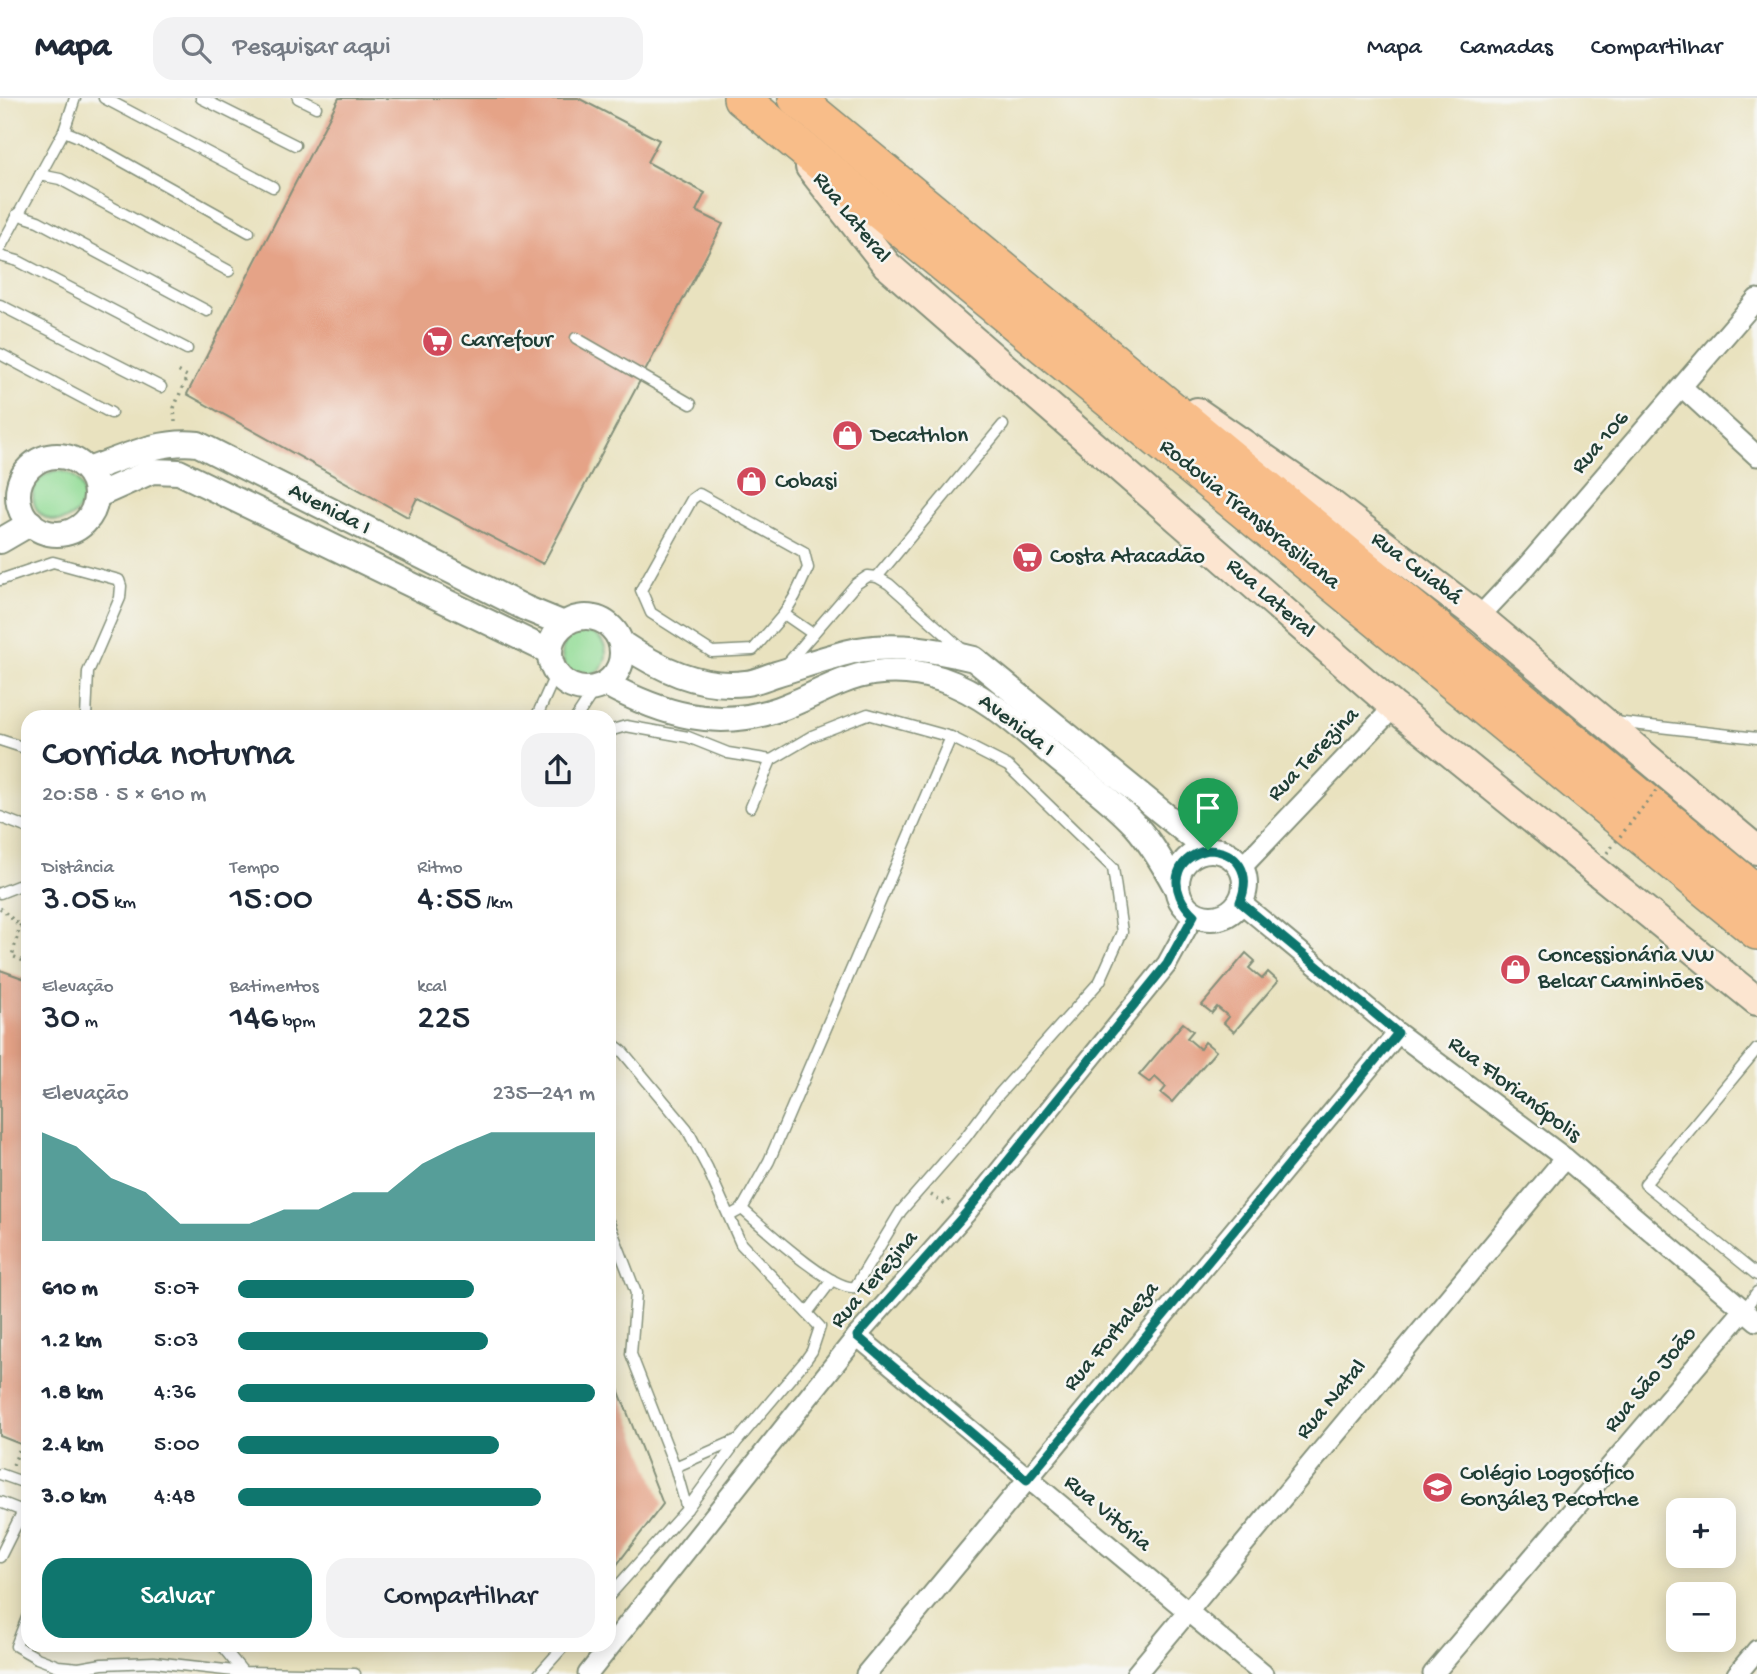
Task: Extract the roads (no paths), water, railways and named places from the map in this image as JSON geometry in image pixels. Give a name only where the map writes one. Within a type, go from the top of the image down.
[{"type":"highway","name":"Rodovia Transbrasiliana","points":[[741,98],[1757,932]]},
{"type":"highway","name":"Rodovia Transbrasiliana","points":[[796,98],[1757,893]]},
{"type":"main road","name":"Rua Lateral","points":[[785,134],[887,265],[1394,707],[1757,1001]]},
{"type":"main road","name":"Rua Cuiabá","points":[[1055,312],[1332,505],[1479,617],[1757,850]]},
{"type":"street","name":"Rua 106","points":[[1479,617],[1526,567],[1757,299]]},
{"type":"street","points":[[1682,387],[1757,456]]},
{"type":"street","name":"Avenida I","points":[[88,470],[178,442],[198,444],[525,608],[565,624]]},
{"type":"street","points":[[52,456],[65,456],[88,470],[94,482],[96,496],[94,508],[80,527],[57,534],[31,523],[20,505],[9,498],[29,468],[39,460],[52,456]]},
{"type":"street","name":"Avenida I","points":[[96,496],[152,471],[179,472],[553,663]]},
{"type":"street","points":[[0,541],[31,523]]},
{"type":"street","points":[[586,617],[608,624],[621,643],[623,655],[620,667],[600,687],[573,687],[553,663],[557,632],[565,624],[586,617]]},
{"type":"street","name":"Avenida I","points":[[621,643],[652,663],[680,676],[718,682],[746,683],[860,650],[939,650],[974,659],[1208,850]]},
{"type":"street","name":"Avenida I","points":[[600,687],[704,720],[743,718],[779,709],[839,682],[872,673],[908,672],[941,679],[992,704],[1115,805],[1159,857],[1176,887]]},
{"type":"street","name":"Rua Terezina","points":[[1241,868],[1394,707]]},
{"type":"street","points":[[1208,850],[1225,852],[1233,857],[1241,868],[1245,885],[1240,902],[1234,909],[1219,918],[1210,919],[1194,915],[1185,907],[1176,887],[1177,876],[1188,858],[1197,852],[1208,850]]},
{"type":"street","name":"Rua Florianópolis","points":[[1240,902],[1398,1033],[1565,1158],[1750,1315]]},
{"type":"street","name":"Rua Terezina","points":[[616,1638],[857,1336],[965,1214],[1167,964],[1194,915]]},
{"type":"street","name":"Rua Fortaleza","points":[[866,1674],[1398,1033]]},
{"type":"street","name":"Rua Natal","points":[[1136,1674],[1565,1158]]},
{"type":"street","name":"Rua São João","points":[[1433,1674],[1750,1315]]},
{"type":"street","name":"Rua Vitória","points":[[857,1336],[1263,1674]]},
{"type":"street","points":[[1737,1674],[1757,1650]]},
{"type":"street","name":"Rua Terezina","points":[[587,1674],[605,1652]]},
{"type":"lane","points":[[0,248],[64,131],[75,98]]},
{"type":"lane","points":[[104,98],[273,187]]},
{"type":"lane","points":[[201,98],[295,145]]},
{"type":"lane","points":[[298,98],[316,107]]},
{"type":"lane","points":[[64,131],[249,232]]},
{"type":"lane","points":[[40,175],[60,179],[229,271]]},
{"type":"lane","points":[[17,214],[38,221],[208,311]]},
{"type":"lane","points":[[0,256],[18,261],[187,349]]},
{"type":"lane","points":[[0,305],[161,387]]},
{"type":"lane","points":[[576,338],[691,404]]},
{"type":"lane","points":[[0,354],[111,413]]},
{"type":"lane","points":[[877,577],[1003,425]]},
{"type":"lane","points":[[699,494],[804,552],[808,568],[784,614],[753,650],[712,652],[651,613],[641,590],[692,499],[699,494]]},
{"type":"lane","points":[[0,580],[53,562],[118,580],[121,586],[120,598],[88,672],[86,710]]},
{"type":"lane","points":[[779,673],[856,584],[868,576],[877,577],[888,584],[974,659]]},
{"type":"lane","points":[[784,614],[813,634]]},
{"type":"lane","points":[[538,710],[553,663]]},
{"type":"lane","points":[[582,710],[600,687]]},
{"type":"lane","points":[[742,1209],[797,1256],[832,1280],[847,1288],[855,1287],[901,1211],[965,1138],[992,1102],[1100,981],[1122,932],[1113,868],[1008,766],[951,737],[868,714],[812,736],[771,760],[751,807]]},
{"type":"lane","points":[[1604,721],[1757,737]]},
{"type":"lane","points":[[616,729],[626,726],[688,737],[728,753],[771,760]]},
{"type":"lane","points":[[729,1216],[742,1209],[769,1161],[951,737]]},
{"type":"lane","points":[[0,740],[21,747]]},
{"type":"lane","points":[[0,817],[21,828]]},
{"type":"lane","points":[[0,893],[21,883]]},
{"type":"lane","points":[[616,1046],[687,1129],[741,1244],[820,1327],[812,1351],[738,1439],[687,1508],[616,1588]]},
{"type":"lane","points":[[1757,1049],[1645,1184],[1757,1275]]},
{"type":"lane","points":[[616,1241],[636,1293],[631,1354],[675,1467],[687,1508]]},
{"type":"lane","points":[[807,1312],[832,1280]]},
{"type":"lane","points":[[1750,1315],[1757,1292]]},
{"type":"lane","points":[[675,1467],[738,1439]]},
{"type":"lane","points":[[0,1474],[21,1482]]},
{"type":"lane","points":[[0,1502],[21,1510]]},
{"type":"lane","points":[[0,1558],[21,1519]]},
{"type":"lane","points":[[21,1633],[16,1646],[21,1649]]},
{"type":"lane","points":[[26,1652],[58,1666],[79,1668],[102,1664],[154,1662],[243,1672],[355,1674]]},
{"type":"lane","points":[[227,1652],[243,1672]]},
{"type":"lane","points":[[539,1674],[559,1652]]},
{"type":"place","name":"Carrefour","points":[[438,341]]},
{"type":"place","name":"Decathlon","points":[[848,436]]},
{"type":"place","name":"Cobasi","points":[[752,482]]},
{"type":"place","name":"Costa Atacadão","points":[[1027,557]]},
{"type":"place","name":"Concessionária VW Belcar Caminhões","points":[[1515,969]]},
{"type":"place","name":"Colégio Logosófico González Pecotche","points":[[1437,1487]]}]
